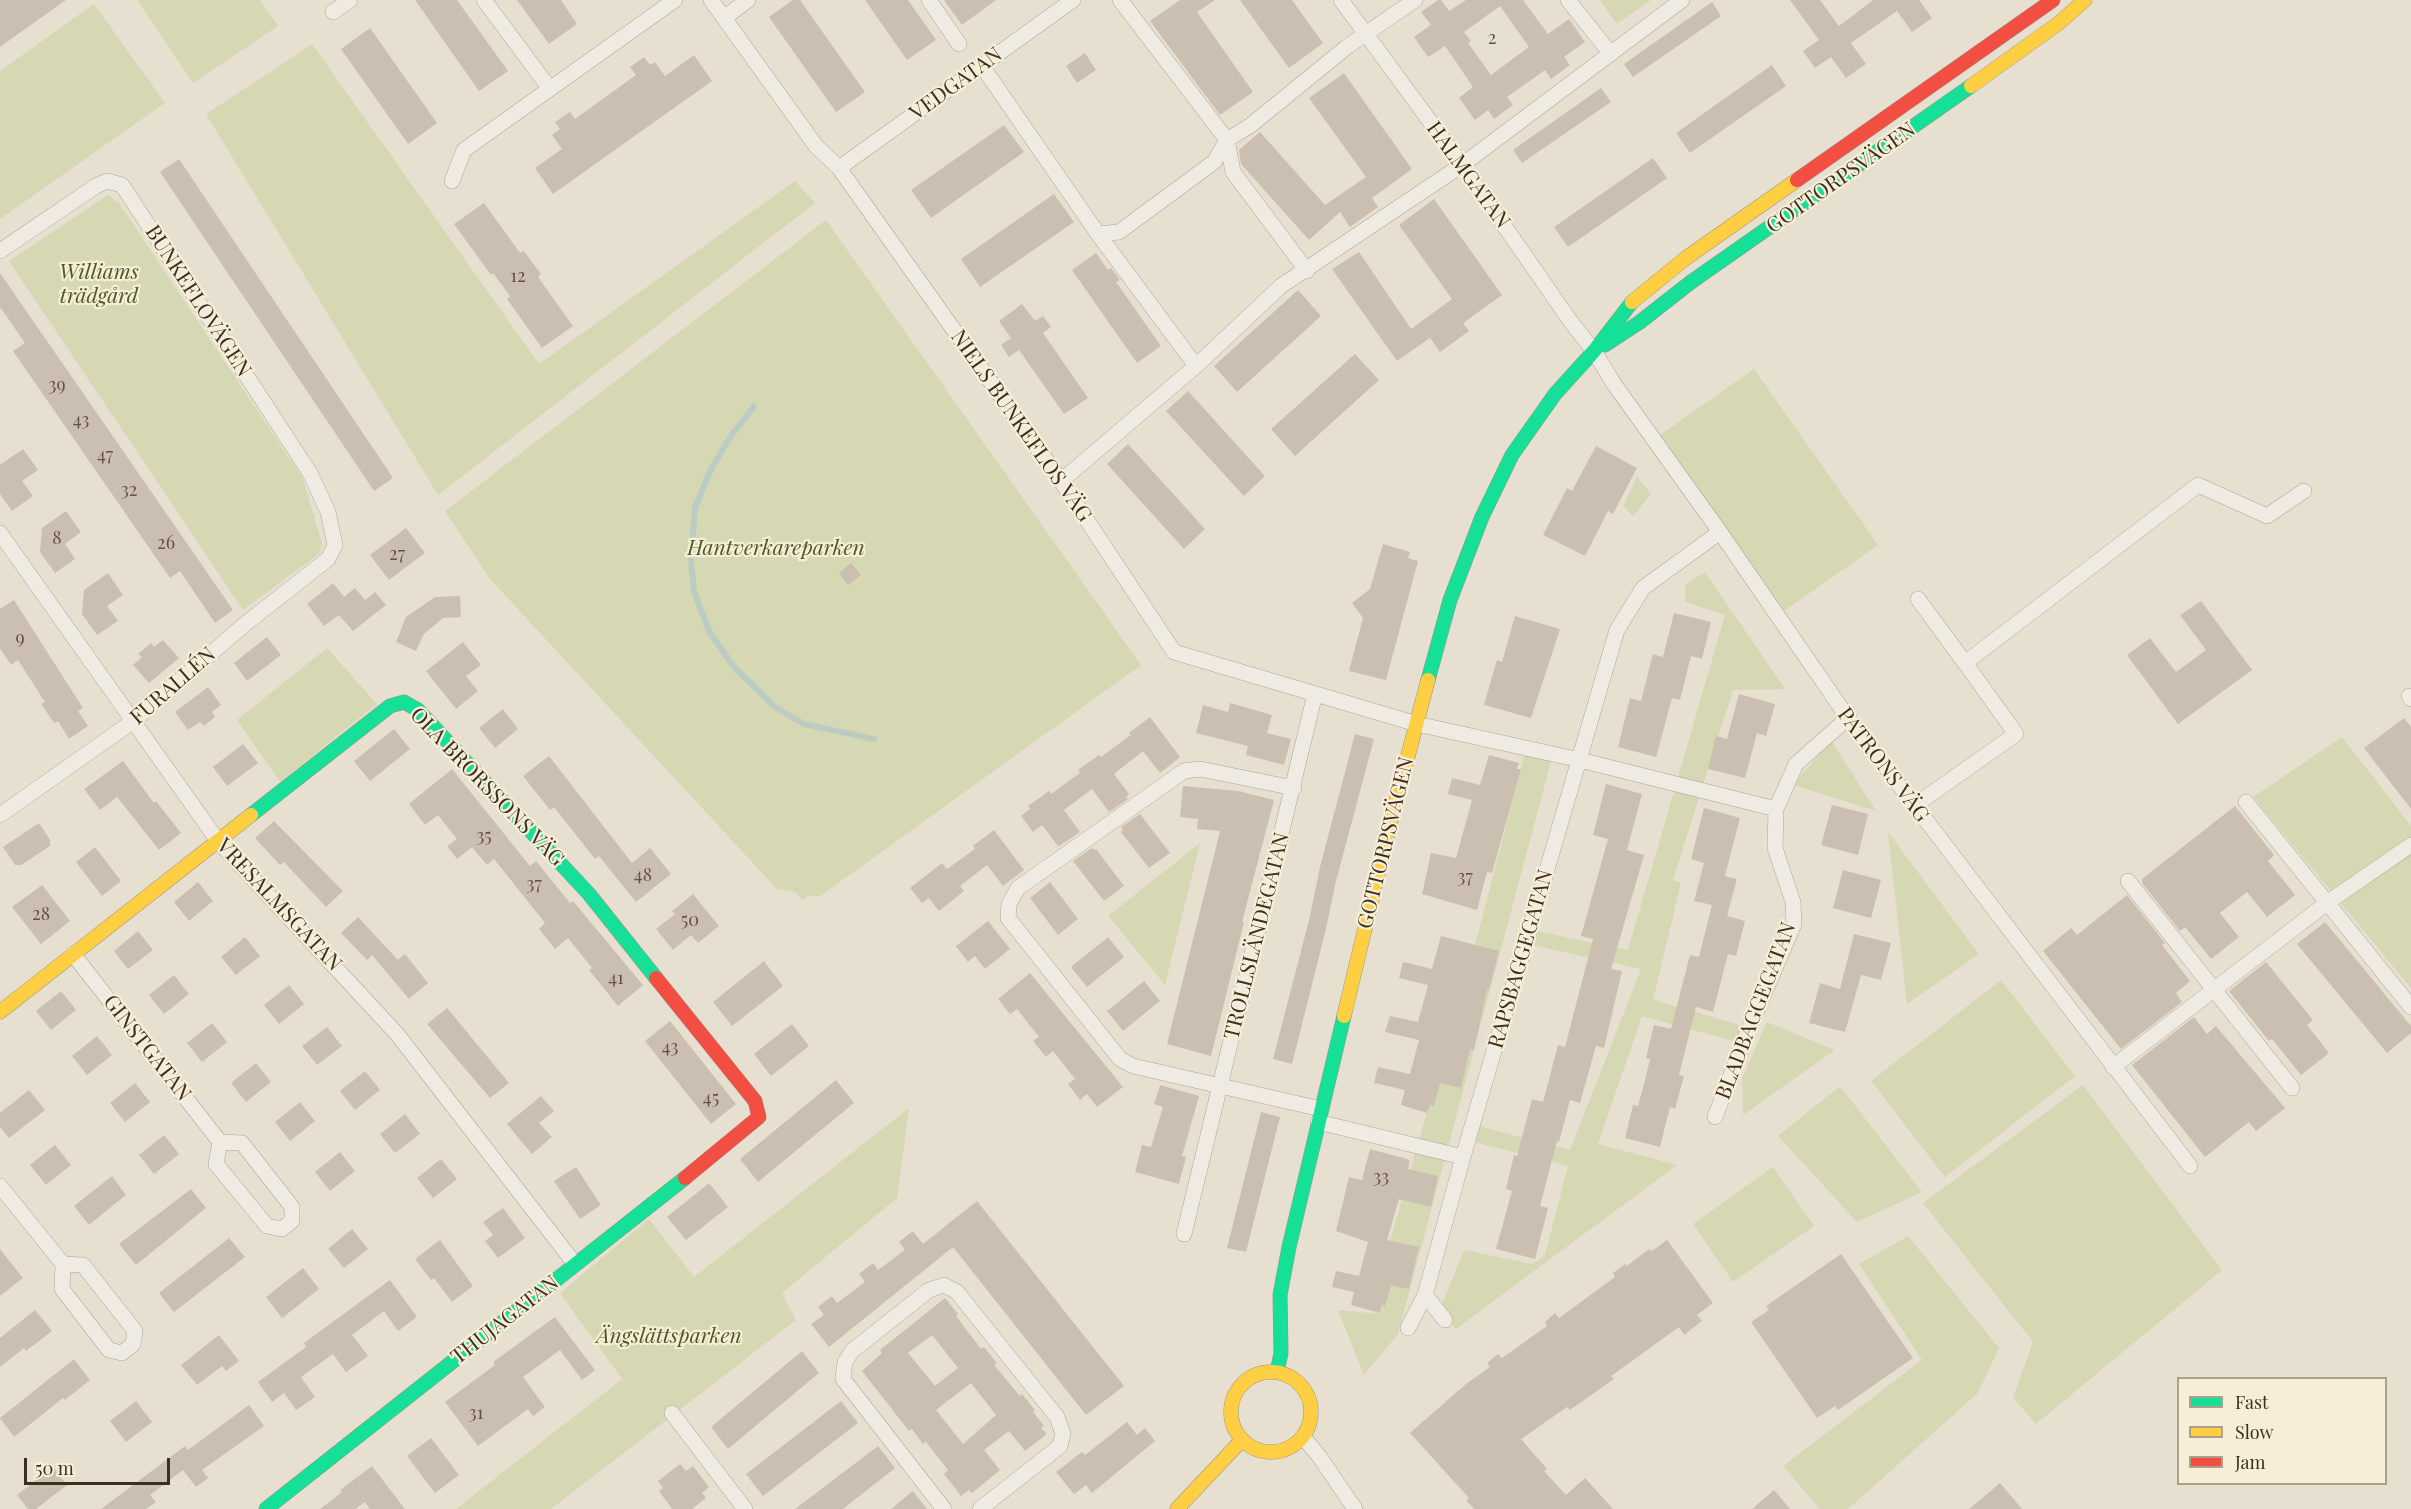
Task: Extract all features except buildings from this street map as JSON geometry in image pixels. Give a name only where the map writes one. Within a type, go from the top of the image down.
[{"type":"street","points":[[333,12],[350,0]]},
{"type":"street","points":[[484,0],[550,89]]},
{"type":"street","points":[[452,181],[464,150],[675,0]]},
{"type":"street","name":"NIELS BUNKEFLOS VÄG","points":[[711,0],[816,146],[838,168],[1061,481],[1174,652],[1417,724]]},
{"type":"street","points":[[724,18],[748,0]]},
{"type":"street","points":[[929,0],[959,44]]},
{"type":"street","name":"VEDGATAN","points":[[838,168],[1073,0]]},
{"type":"street","points":[[1120,0],[1227,140],[1233,172],[1307,271]]},
{"type":"street","name":"HALMGATAN","points":[[1341,0],[1594,351]]},
{"type":"street","points":[[1098,234],[1119,232],[1214,162],[1227,140],[1251,125],[1365,35],[1415,0]]},
{"type":"street","points":[[1568,0],[1611,54]]},
{"type":"street","points":[[1061,481],[1196,366],[1281,286],[1307,271],[1461,165],[1682,0]]},
{"type":"street","name":"GOTTORPSVÄGEN","points":[[1277,1372],[1281,1353],[1280,1296],[1289,1247],[1390,824],[1450,600],[1482,517],[1512,455],[1554,394],[1594,351],[1628,306],[1686,258],[2052,0]]},
{"type":"street","name":"GOTTORPSVÄGEN","points":[[1594,351],[1640,322],[1691,282],[2059,23],[2085,0]]},
{"type":"street","points":[[982,66],[1098,234],[1196,366]]},
{"type":"street","name":"BUNKEFLOVÄGEN","points":[[0,251],[96,186],[107,181],[122,185],[310,474],[328,512],[335,545]]},
{"type":"street","name":"PATRONS VÄG","points":[[1594,351],[1614,384],[1720,531],[1848,718],[2190,1166]]},
{"type":"street","points":[[1965,663],[2198,486],[2267,516],[2304,490]]},
{"type":"street","name":"RAPSBAGGEGATAN","points":[[1408,1328],[1425,1295],[1617,630],[1643,588],[1720,531]]},
{"type":"street","name":"VRESALMSGATAN","points":[[0,533],[218,841],[397,1034],[575,1264]]},
{"type":"street","name":"FURALLÉN","points":[[0,815],[132,722],[245,624],[328,559],[335,545]]},
{"type":"street","points":[[1914,806],[2016,735],[1918,599]]},
{"type":"street","name":"TROLLSLÄNDEGATAN","points":[[1184,1234],[1315,694]]},
{"type":"street","name":"OLA BRORSSONS VÄG","points":[[0,1012],[390,706],[404,702],[418,710],[589,894],[673,997],[754,1101],[759,1117],[744,1131]]},
{"type":"street","name":"BLADBAGGEGATAN","points":[[1715,1117],[1750,1026],[1794,924],[1793,902],[1775,848],[1776,808],[1796,764],[1848,718]]},
{"type":"street","points":[[1417,724],[1580,760],[1776,808]]},
{"type":"street","points":[[1294,788],[1200,769],[1184,771],[1018,888],[1009,904],[1008,918],[1120,1059],[1133,1066],[1220,1085],[1463,1157]]},
{"type":"street","points":[[2246,801],[2411,1007]]},
{"type":"street","points":[[2113,1067],[2327,903],[2411,845]]},
{"type":"street","points":[[2128,880],[2292,1088]]},
{"type":"street","name":"GINSTGATAN","points":[[73,954],[220,1142]]},
{"type":"street","name":"THUJAGATAN","points":[[266,1509],[744,1131]]},
{"type":"street","points":[[220,1142],[242,1143],[292,1206],[292,1221],[282,1229],[267,1226],[216,1164],[220,1142]]},
{"type":"street","points":[[0,1186],[63,1264],[62,1289],[109,1350],[122,1353],[133,1344],[135,1331],[83,1265],[63,1264]]},
{"type":"street","points":[[944,1509],[843,1379],[844,1362],[852,1351],[929,1290],[944,1285],[957,1292],[1057,1417],[1063,1434],[1060,1446],[980,1509]]},
{"type":"street","points":[[1425,1295],[1445,1320]]},
{"type":"street","points":[[1264,1372],[1277,1372],[1296,1380],[1309,1397],[1312,1411],[1310,1425],[1303,1437],[1293,1447],[1280,1452],[1266,1452],[1253,1448],[1242,1440],[1231,1418],[1231,1406],[1242,1384],[1252,1376],[1264,1372]]},
{"type":"street","points":[[672,1413],[745,1509]]},
{"type":"street","points":[[1303,1437],[1319,1456],[1355,1509]]},
{"type":"street","points":[[1177,1509],[1242,1440]]},
{"type":"green space","points":[[137,0],[260,0],[278,26],[193,83]]},
{"type":"green space","points":[[1600,0],[1651,0],[1617,24]]},
{"type":"green space","points":[[94,4],[165,103],[0,219],[0,71]]},
{"type":"green space","points":[[312,44],[539,364],[795,181],[815,203],[438,495],[206,114]]},
{"type":"green space","name":"Williams trädgård","points":[[108,195],[119,203],[303,479],[322,543],[320,553],[243,610],[9,261]]},
{"type":"green space","name":"Hantverkareparken","points":[[826,220],[1141,665],[819,897],[809,895],[803,900],[795,892],[777,889],[490,579],[445,511]]},
{"type":"green space","points":[[1754,369],[1878,545],[1784,611],[1660,435]]},
{"type":"green space","points":[[1637,477],[1651,494],[1633,516],[1623,506]]},
{"type":"green space","points":[[1705,572],[1785,689],[1733,690],[1673,880],[1681,883],[1653,1000],[1743,1026],[1737,1042],[1642,1016],[1598,1144],[1677,1165],[1456,1329],[1441,1307],[1464,1250],[1533,1264],[1545,1255],[1568,1166],[1474,1142],[1479,1126],[1570,1150],[1641,969],[1532,945],[1536,931],[1628,950],[1725,615],[1685,602],[1685,585]]},
{"type":"green space","points":[[327,648],[377,704],[280,782],[237,720]]},
{"type":"green space","points":[[2342,737],[2411,826],[2411,988],[2253,797]]},
{"type":"green space","points":[[1831,740],[1876,811],[1793,785]]},
{"type":"green space","points":[[1525,753],[1552,758],[1398,1334],[1364,1375],[1338,1310],[1380,1314],[1394,1262],[1389,1244],[1474,949]]},
{"type":"green space","points":[[1888,832],[1979,954],[1907,1004]]},
{"type":"green space","points":[[1200,843],[1165,985],[1108,916]]},
{"type":"green space","points":[[2001,980],[2075,1076],[1945,1177],[1871,1081]]},
{"type":"green space","points":[[1767,1022],[1835,1050],[1743,1115],[1742,1078]]},
{"type":"green space","points":[[2083,1085],[2222,1270],[2036,1424],[2013,1398],[2033,1342],[1923,1203]]},
{"type":"green space","points":[[1840,1086],[1922,1192],[1857,1222],[1778,1136]]},
{"type":"green space","name":"Ängslättsparken","points":[[909,1108],[897,1198],[782,1293],[796,1320],[551,1509],[456,1509],[622,1379],[560,1293],[649,1219],[694,1277]]},
{"type":"green space","points":[[1773,1167],[1814,1226],[1733,1282],[1693,1224]]},
{"type":"green space","points":[[1908,1236],[1999,1348],[1978,1393],[1848,1509],[1820,1509],[1783,1466],[1922,1360],[1859,1264]]},
{"type":"waterway","points":[[754,406],[730,437],[710,471],[695,508],[691,560],[694,591],[709,631],[734,667],[775,707],[804,724],[874,739]]},
{"type":"traffic: fast","points":[[1605,345],[1971,86]]},
{"type":"traffic: fast","points":[[1428,680],[1450,600],[1482,517],[1512,455],[1555,394],[1594,351],[1632,302]]},
{"type":"traffic: fast","points":[[251,815],[390,706],[404,702],[418,710],[589,894],[656,978]]},
{"type":"traffic: fast","points":[[1277,1372],[1281,1353],[1280,1295],[1289,1247],[1344,1016]]},
{"type":"traffic: fast","points":[[266,1509],[685,1178]]},
{"type":"traffic: slow","points":[[1971,86],[2059,23],[2085,0]]},
{"type":"traffic: slow","points":[[1632,302],[1686,258],[1797,180]]},
{"type":"traffic: slow","points":[[1344,1016],[1390,824],[1428,680]]},
{"type":"traffic: slow","points":[[0,1012],[251,815]]},
{"type":"traffic: slow","points":[[1263,1372],[1279,1372],[1293,1379],[1304,1390],[1311,1404],[1311,1412],[1308,1427],[1293,1445],[1279,1452],[1263,1452],[1249,1445],[1238,1434],[1231,1420],[1231,1404],[1238,1390],[1249,1379],[1263,1372]]},
{"type":"traffic: slow","points":[[1177,1509],[1242,1440]]},
{"type":"traffic: jam","points":[[1797,180],[2053,0]]},
{"type":"traffic: jam","points":[[656,978],[755,1101],[759,1117],[685,1178]]}]
